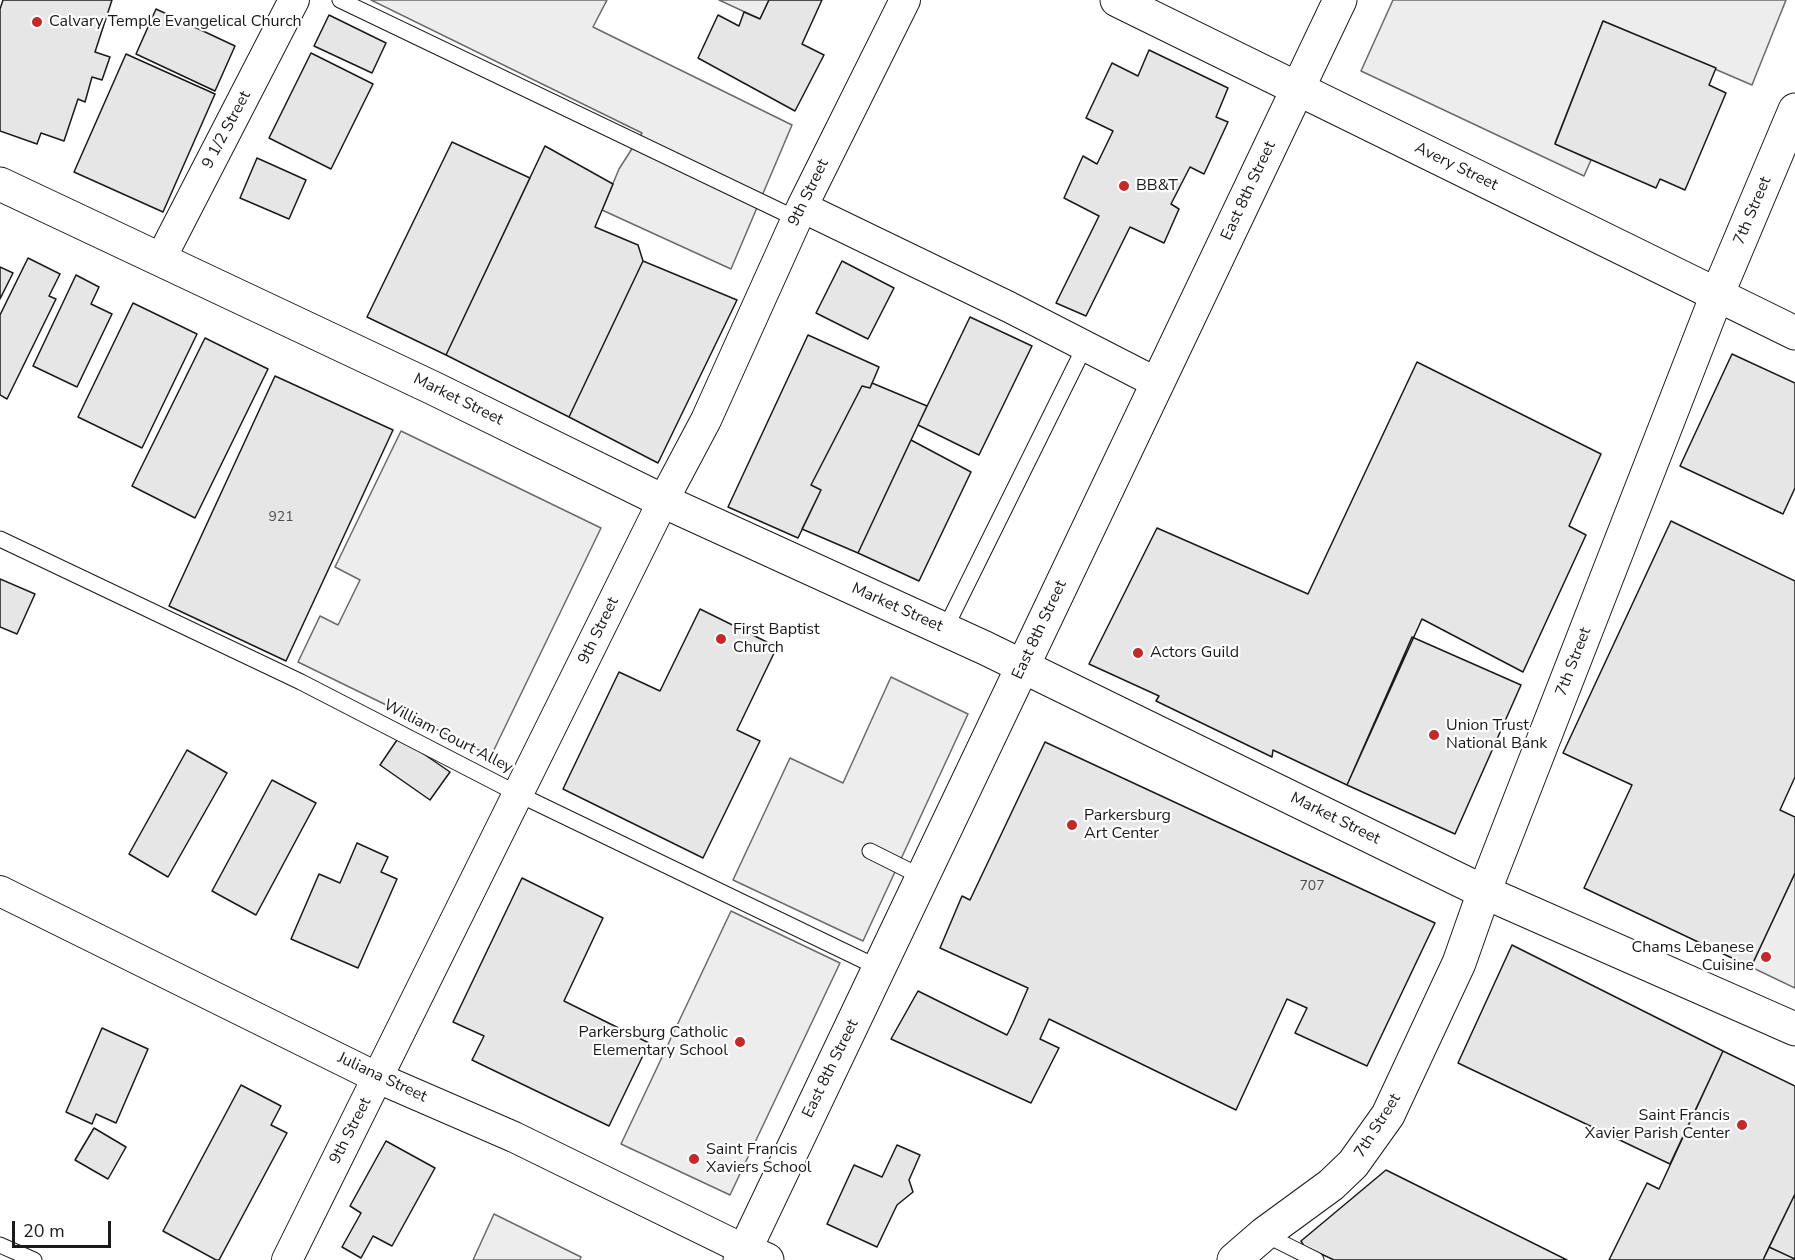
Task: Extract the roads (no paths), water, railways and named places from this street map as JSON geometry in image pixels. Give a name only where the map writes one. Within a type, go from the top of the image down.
[{"type":"street","name":"9 1/2 Street","points":[[160,260],[294,0]]},
{"type":"street","name":"9th Street","points":[[287,1260],[663,501],[706,420],[799,213],[905,0]]},
{"type":"street","name":"Avery Street","points":[[1117,0],[1795,333]]},
{"type":"street","name":"East 8th Street","points":[[751,1257],[879,968],[924,878],[1340,0]]},
{"type":"street","name":"7th Street","points":[[1234,1260],[1264,1234],[1331,1185],[1353,1164],[1388,1115],[1459,963],[1484,892],[1717,295],[1795,110]]},
{"type":"street","name":"Market Street","points":[[0,184],[433,388],[663,501],[1023,666],[1484,892],[1795,1029]]},
{"type":"street","points":[[799,213],[1085,346],[1157,383]]},
{"type":"street","name":"Juliana Street","points":[[0,891],[378,1078],[514,1137],[751,1257]]},
{"type":"lane","points":[[340,0],[799,213]]},
{"type":"lane","points":[[945,629],[1085,346]]},
{"type":"lane","name":"William Court Alley","points":[[0,538],[300,682],[518,794],[879,968]]},
{"type":"lane","points":[[870,851],[924,878]]},
{"type":"lane","points":[[1264,1234],[1316,1260]]},
{"type":"lane","points":[[0,1245],[34,1260]]},
{"type":"place","name":"Calvary Temple Evangelical Church","points":[[37,22]]},
{"type":"place","name":"BB&T","points":[[1124,186]]},
{"type":"place","name":"First Baptist Church","points":[[721,639]]},
{"type":"place","name":"Actors Guild","points":[[1138,653]]},
{"type":"place","name":"Union Trust National Bank","points":[[1434,735]]},
{"type":"place","name":"Parkersburg Art Center","points":[[1072,825]]},
{"type":"place","name":"Chams Lebanese Cuisine","points":[[1766,957]]},
{"type":"place","name":"Parkersburg Catholic Elementary School","points":[[740,1042]]},
{"type":"place","name":"Saint Francis Xavier Parish Center","points":[[1742,1125]]},
{"type":"place","name":"Saint Francis Xaviers School","points":[[694,1159]]}]
